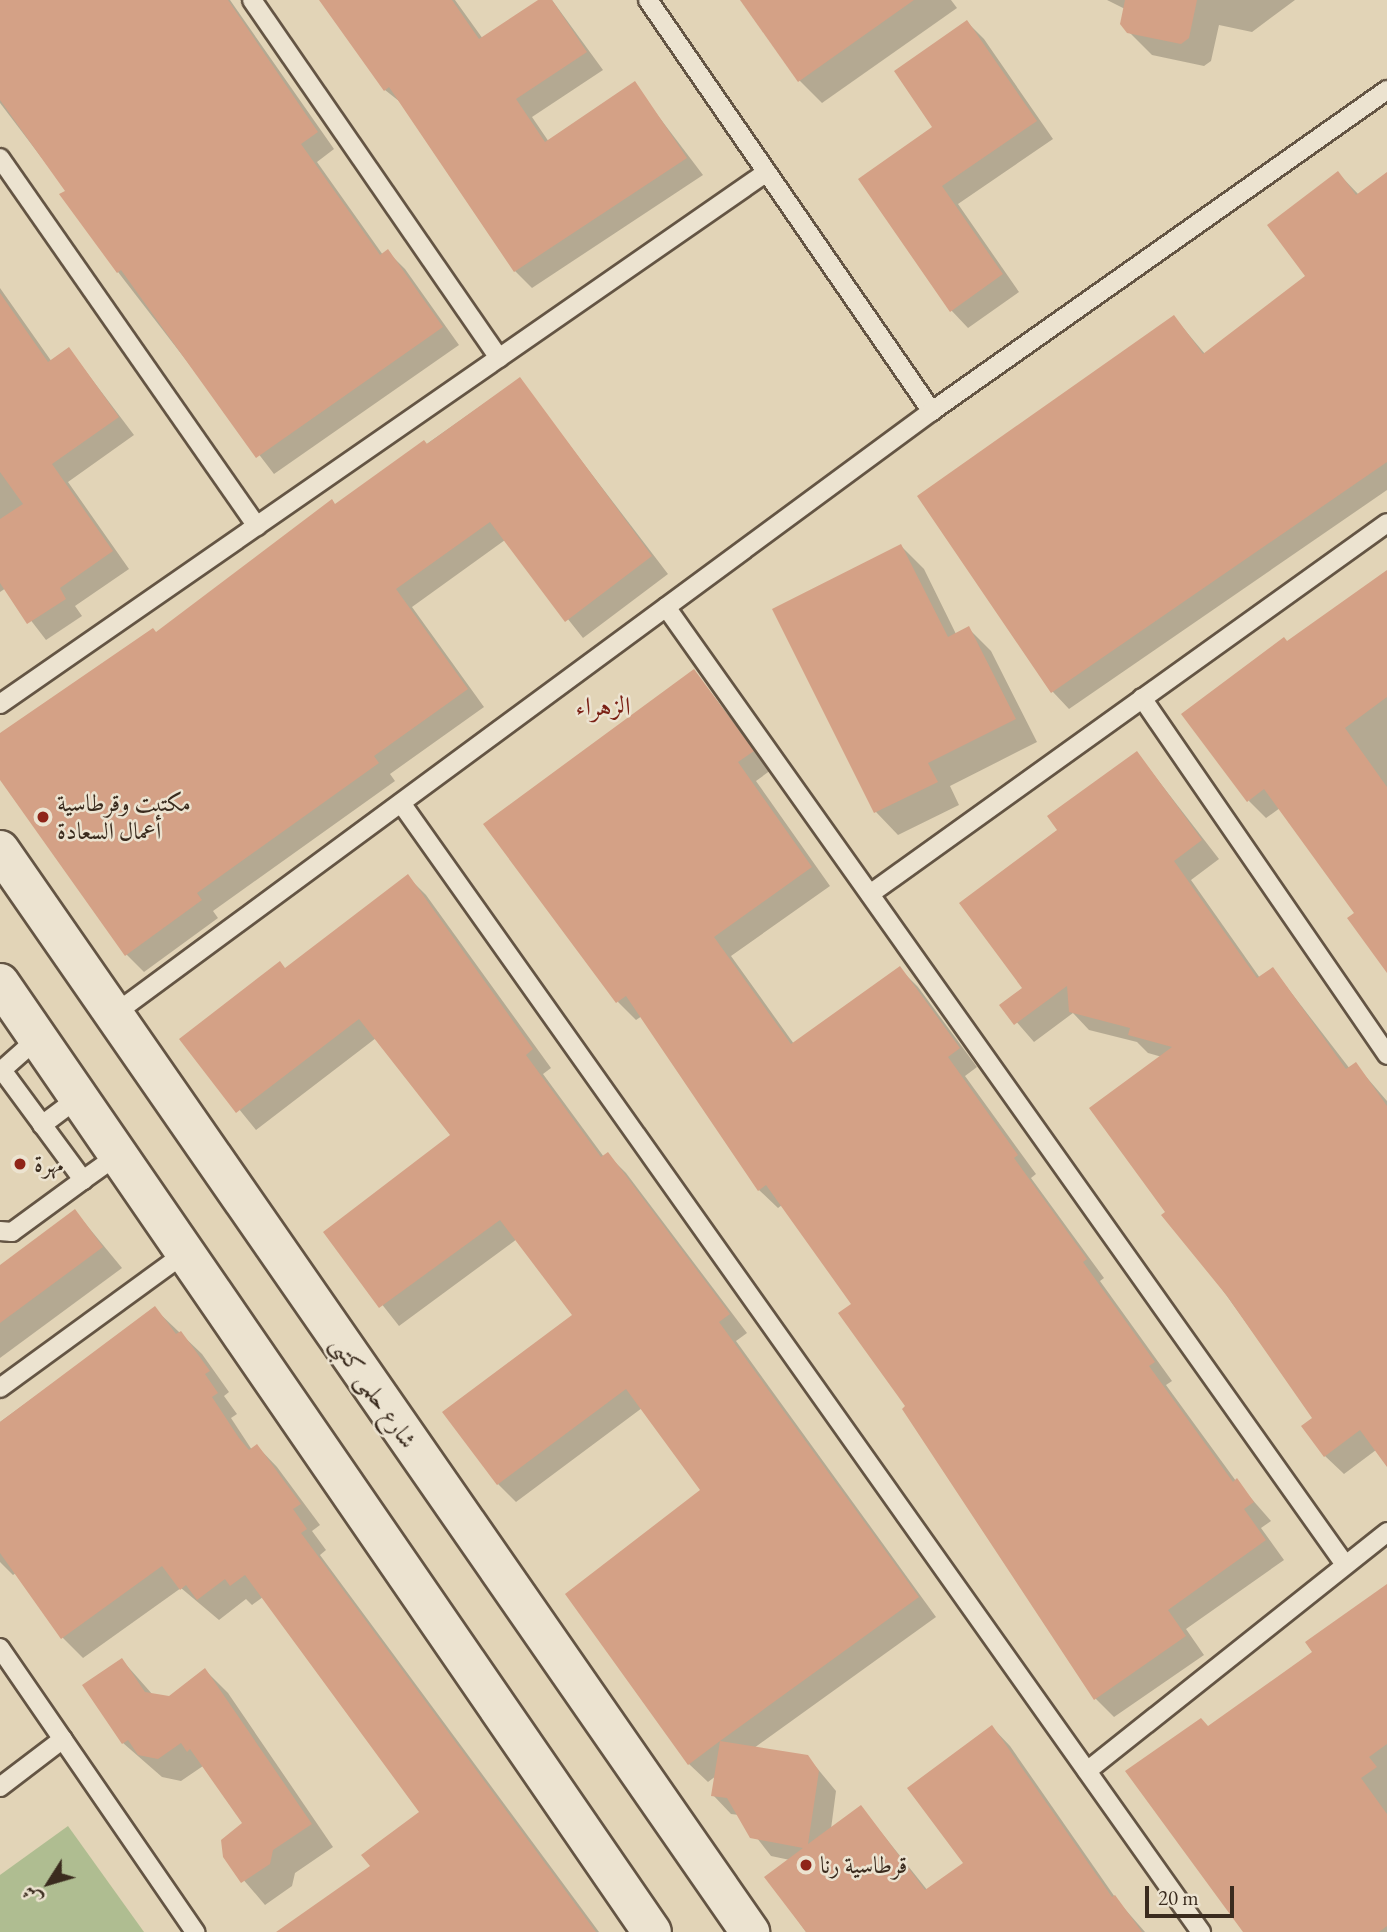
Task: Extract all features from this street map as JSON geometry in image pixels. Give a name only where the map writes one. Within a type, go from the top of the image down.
[{"type":"street","name":"شارع حلمى كتبى","points":[[0,850],[750,1932]]},
{"type":"street","points":[[0,984],[652,1932]]},
{"type":"lane","points":[[252,0],[499,358]]},
{"type":"lane","points":[[648,0],[932,411]]},
{"type":"lane","points":[[113,1015],[932,411],[1387,90]]},
{"type":"lane","points":[[0,158],[257,526]]},
{"type":"lane","points":[[0,704],[767,172]]},
{"type":"lane","points":[[870,894],[1387,523]]},
{"type":"lane","points":[[666,607],[1344,1563]]},
{"type":"lane","points":[[1142,698],[1387,1055]]},
{"type":"lane","points":[[401,803],[1201,1932]]},
{"type":"lane","points":[[38,1038],[2,1065],[83,1180]]},
{"type":"lane","points":[[0,1098],[15,1087]]},
{"type":"lane","points":[[43,1125],[78,1098]]},
{"type":"lane","points":[[0,1231],[12,1232],[118,1154]]},
{"type":"lane","points":[[0,1388],[185,1253]]},
{"type":"lane","points":[[1087,1771],[1344,1563],[1387,1532]]},
{"type":"lane","points":[[0,1648],[195,1932]]},
{"type":"lane","points":[[0,1787],[63,1739]]},
{"type":"green space","points":[[68,1826],[144,1932],[0,1932],[0,1875]]},
{"type":"building","points":[[0,0],[228,0],[318,132],[301,144],[380,255],[388,249],[443,327],[256,458],[121,270],[117,273],[59,194],[65,191],[0,100]]},
{"type":"building","points":[[319,0],[452,0],[479,39],[538,0],[552,0],[587,52],[516,99],[545,142],[635,81],[687,158],[514,272],[389,87],[384,91]]},
{"type":"building","points":[[740,0],[914,0],[798,82]]},
{"type":"building","points":[[1125,0],[1197,0],[1189,38],[1181,44],[1127,33],[1120,24]]},
{"type":"building","points":[[967,20],[1037,121],[942,186],[1003,274],[950,312],[858,179],[932,127],[894,71]]},
{"type":"building","points":[[1338,171],[1356,195],[1387,172],[1387,462],[1051,693],[917,496],[1174,315],[1203,354],[1305,276],[1267,225]]},
{"type":"building","points":[[0,293],[48,362],[69,347],[119,417],[52,464],[113,551],[60,588],[66,599],[27,624],[0,583],[0,519],[23,504],[0,472]]},
{"type":"building","points":[[520,377],[652,556],[565,622],[490,522],[396,589],[468,689],[374,756],[379,763],[197,893],[202,900],[125,956],[0,780],[0,733],[153,628],[156,632],[332,499],[335,504],[424,440],[427,444]]},
{"type":"building","points":[[901,544],[948,637],[969,626],[1016,719],[928,763],[938,782],[874,813],[772,609]]},
{"type":"building","points":[[1387,570],[1387,697],[1345,728],[1387,787],[1387,973],[1347,918],[1354,913],[1264,789],[1247,802],[1181,714],[1284,637],[1287,641]]},
{"type":"building","points":[[694,669],[754,751],[738,762],[812,867],[714,937],[791,1044],[900,966],[960,1048],[948,1057],[1018,1155],[1014,1158],[1087,1259],[1083,1262],[1155,1362],[1149,1366],[1233,1482],[1237,1478],[1254,1502],[1244,1509],[1266,1540],[1168,1610],[1186,1636],[1094,1700],[902,1409],[905,1406],[838,1313],[851,1304],[766,1185],[758,1191],[626,996],[616,1003],[483,824]]},
{"type":"building","points":[[1137,751],[1202,840],[1174,861],[1257,978],[1273,967],[1346,1069],[1356,1062],[1387,1106],[1387,1467],[1360,1430],[1324,1457],[1301,1426],[1312,1418],[1227,1296],[1161,1215],[1165,1212],[1089,1108],[1172,1047],[1128,1035],[1130,1028],[1069,1012],[1067,986],[1014,1025],[999,1005],[1022,988],[959,903],[1057,830],[1047,816]]},
{"type":"building","points":[[408,874],[533,1049],[526,1055],[601,1157],[608,1152],[730,1314],[719,1322],[919,1597],[688,1765],[565,1594],[700,1490],[626,1389],[497,1485],[442,1412],[572,1315],[500,1220],[379,1308],[323,1232],[450,1135],[359,1019],[236,1113],[179,1039],[280,961],[285,968]]},
{"type":"building","points":[[75,1209],[103,1247],[0,1323],[0,1265]]},
{"type":"building","points":[[155,1306],[176,1334],[181,1331],[210,1371],[205,1374],[218,1393],[212,1397],[239,1438],[249,1450],[257,1444],[301,1504],[293,1509],[307,1529],[301,1533],[596,1932],[276,1932],[370,1866],[361,1855],[419,1812],[245,1575],[230,1586],[225,1579],[197,1600],[186,1585],[180,1590],[162,1566],[61,1639],[0,1553],[0,1422]]},
{"type":"building","points":[[1387,1584],[1387,1744],[1369,1757],[1377,1767],[1361,1778],[1387,1814],[1387,1926],[1379,1932],[1243,1932],[1125,1771],[1201,1718],[1208,1726],[1312,1652],[1305,1642]]},
{"type":"building","points":[[122,1658],[145,1692],[169,1696],[205,1668],[312,1824],[273,1850],[270,1864],[241,1883],[223,1857],[221,1840],[242,1823],[190,1749],[187,1752],[181,1743],[158,1759],[138,1755],[128,1740],[122,1744],[82,1685]]},
{"type":"building","points":[[992,1725],[1112,1897],[1115,1895],[1142,1932],[806,1932],[764,1877],[803,1848],[750,1838],[727,1798],[711,1796],[720,1741],[808,1755],[819,1771],[808,1844],[861,1805],[925,1890],[963,1863],[907,1788]]},
{"type":"place","name":"مكتبت وقرطاسية أعمال السعادة","points":[[43,817]]},
{"type":"place","name":"مهرة","points":[[20,1164]]},
{"type":"place","name":"قرطاسية رنا","points":[[806,1865]]},
{"type":"district","name":"الزهراء","points":[[603,707]]}]
